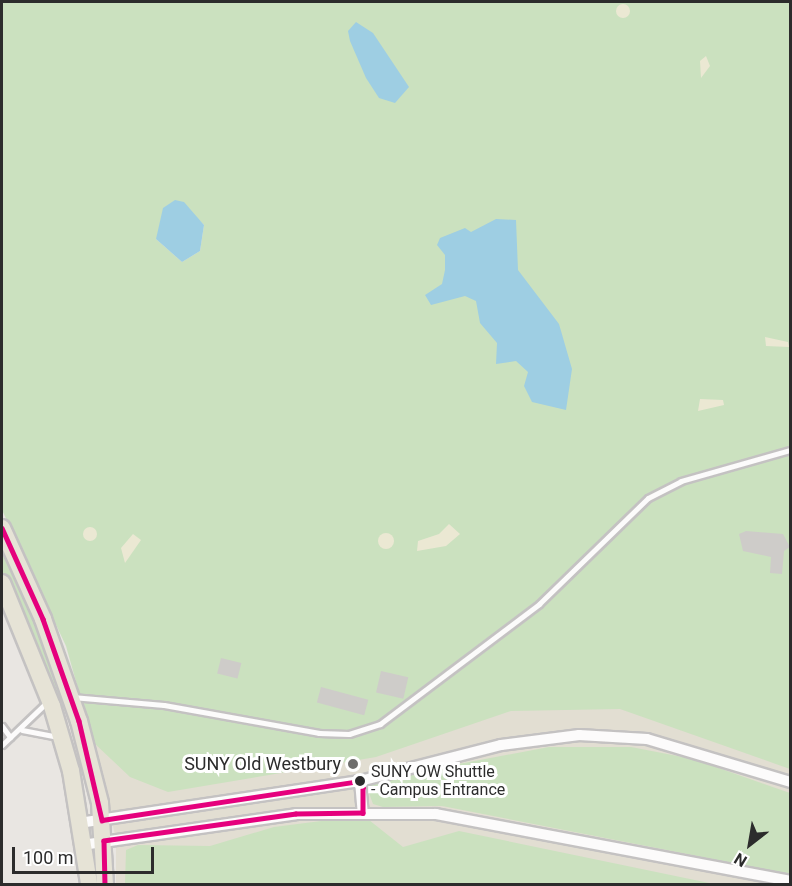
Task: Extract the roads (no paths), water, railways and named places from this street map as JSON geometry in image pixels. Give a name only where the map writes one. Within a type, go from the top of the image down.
[{"type":"main road","points":[[2,528],[71,696],[102,820],[105,885]]},
{"type":"main road","points":[[2,583],[49,699],[61,739],[79,823],[89,885]]},
{"type":"street","points":[[79,823],[360,781],[501,745],[579,735],[647,739],[790,782]]},
{"type":"street","points":[[360,781],[363,813]]},
{"type":"street","points":[[82,845],[296,814],[363,813],[490,821],[790,881]]},
{"type":"lane","points":[[71,696],[164,705],[319,733],[349,734],[380,724],[515,623],[648,498],[681,481],[790,450]]},
{"type":"lane","points":[[2,745],[22,730],[49,699]]},
{"type":"lane","points":[[2,726],[10,737]]},
{"type":"lane","points":[[22,730],[61,739]]},
{"type":"water","points":[[356,22],[373,33],[409,87],[395,103],[379,98],[366,78],[348,31]]},
{"type":"water","points":[[175,200],[184,202],[204,225],[200,251],[182,262],[156,239],[163,208]]},
{"type":"water","points":[[496,219],[516,220],[518,270],[559,324],[572,369],[566,410],[532,402],[524,386],[528,372],[516,361],[496,364],[497,343],[480,323],[476,301],[465,296],[431,305],[425,295],[442,284],[445,255],[437,245],[440,238],[465,228],[471,232]]},
{"type":"place","name":"SUNY Old Westbury","points":[[353,764]]},
{"type":"place","name":"SUNY OW Shuttle - Campus Entrance","points":[[360,781]]}]
